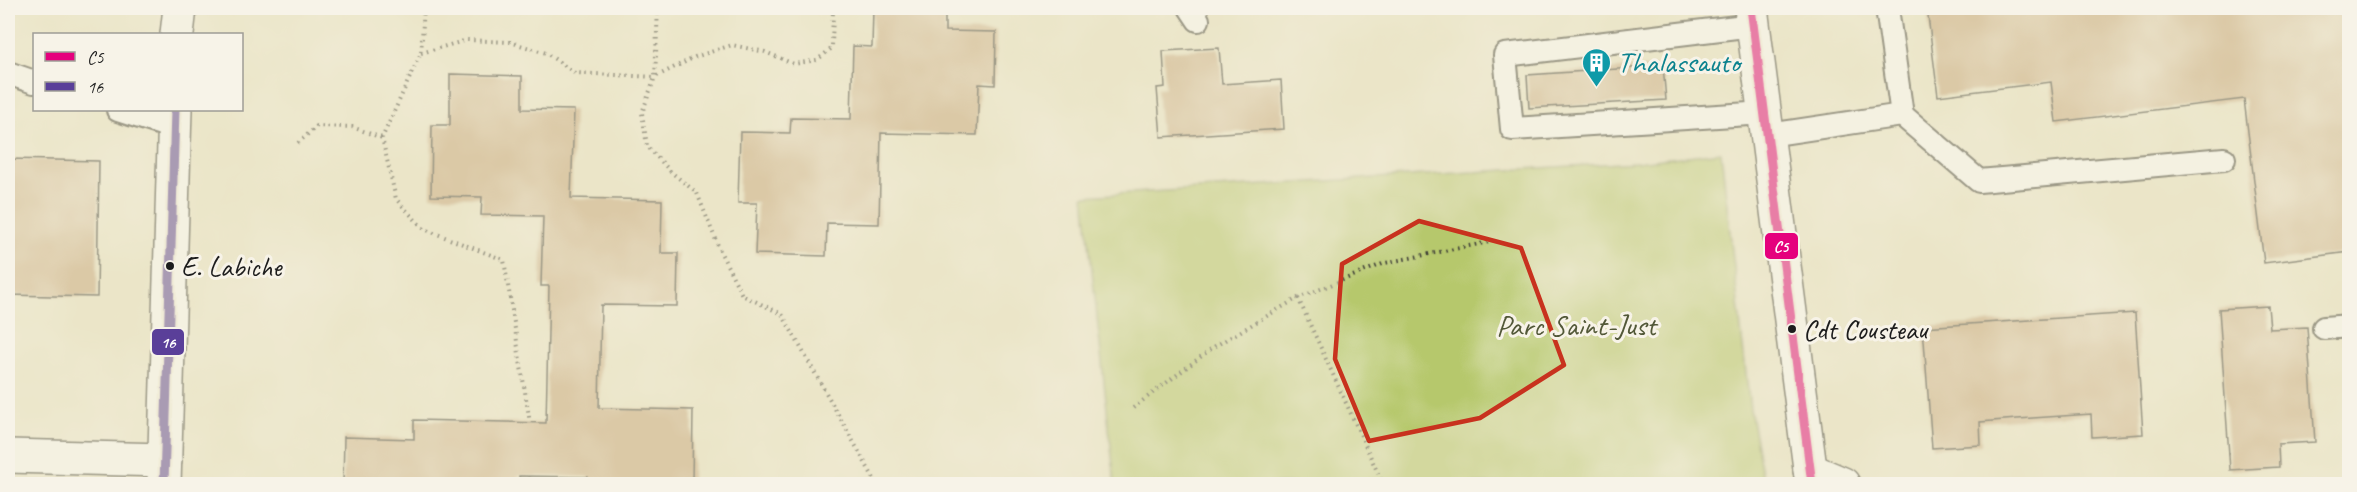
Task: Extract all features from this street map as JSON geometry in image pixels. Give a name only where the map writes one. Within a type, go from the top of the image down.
[{"type":"street","points":[[1752,16],[1811,477],[1843,484]]},
{"type":"street","points":[[8,456],[164,472],[175,119]]},
{"type":"lane","points":[[1887,8],[1902,115],[1979,181],[2224,159]]},
{"type":"lane","points":[[1752,16],[1505,55],[1512,129],[1767,124],[1902,115]]},
{"type":"lane","points":[[8,73],[33,82]]},
{"type":"lane","points":[[124,111],[175,119]]},
{"type":"lane","points":[[2324,328],[2349,326]]},
{"type":"path","points":[[424,8],[421,53],[382,138],[396,199],[424,229],[504,260],[530,423]]},
{"type":"path","points":[[658,8],[655,77],[642,113],[647,146],[671,172],[698,193],[721,253],[742,295],[782,314],[877,484]]},
{"type":"path","points":[[421,53],[467,40],[510,42],[546,52],[575,74],[655,77],[695,57],[732,45],[765,52],[794,64],[817,60],[832,48],[833,8]]},
{"type":"path","points":[[298,143],[317,126],[352,127],[382,138]]},
{"type":"path","points":[[1133,408],[1215,346],[1298,298],[1385,263],[1489,242]]},
{"type":"path","points":[[1298,298],[1383,484]]},
{"type":"path","points":[[529,476],[529,484]]},
{"type":"highlighted area","points":[[1419,221],[1521,248],[1564,365],[1480,418],[1369,441],[1335,359],[1342,264]]},
{"type":"green space","name":"Parc Saint-Just","points":[[1721,152],[1750,409],[1764,484],[1115,484],[1084,196],[1637,162]]},
{"type":"building","points":[[873,8],[945,8],[945,31],[996,32],[995,85],[979,84],[977,135],[881,133],[879,224],[827,223],[826,256],[755,254],[757,203],[738,203],[740,132],[790,133],[791,118],[851,119],[853,46],[872,47]]},
{"type":"building","points":[[1927,8],[2349,8],[2349,252],[2264,263],[2244,99],[2056,122],[2051,82],[1938,96]]},
{"type":"building","points":[[1219,48],[1222,84],[1281,80],[1284,129],[1161,137],[1157,88],[1165,87],[1163,51]]},
{"type":"building","name":"Thalassauto","points":[[1663,66],[1666,100],[1529,108],[1527,75]]},
{"type":"building","points":[[450,74],[522,76],[522,109],[574,110],[571,198],[662,200],[661,253],[678,253],[677,306],[601,305],[599,408],[693,410],[692,484],[588,484],[588,477],[519,476],[519,484],[343,484],[344,437],[414,439],[414,420],[546,423],[549,286],[541,286],[543,216],[481,215],[482,197],[431,196],[432,125],[450,125]]},
{"type":"building","points":[[8,159],[99,161],[97,297],[8,295]]},
{"type":"building","points":[[2268,306],[2270,329],[2307,327],[2315,442],[2278,444],[2279,467],[2230,470],[2219,309]]},
{"type":"building","points":[[2135,313],[2143,434],[2092,437],[2091,414],[1980,422],[1981,445],[1932,448],[1923,327]]},
{"type":"transit line","name":"C5","points":[[1751,8],[1812,484]]},
{"type":"transit line","name":"16","points":[[164,484],[175,111]]},
{"type":"place","name":"Thalassauto","points":[[1596,88]]},
{"type":"place","name":"E. Labiche","points":[[170,266]]},
{"type":"place","name":"Cdt Cousteau","points":[[1792,329]]}]
